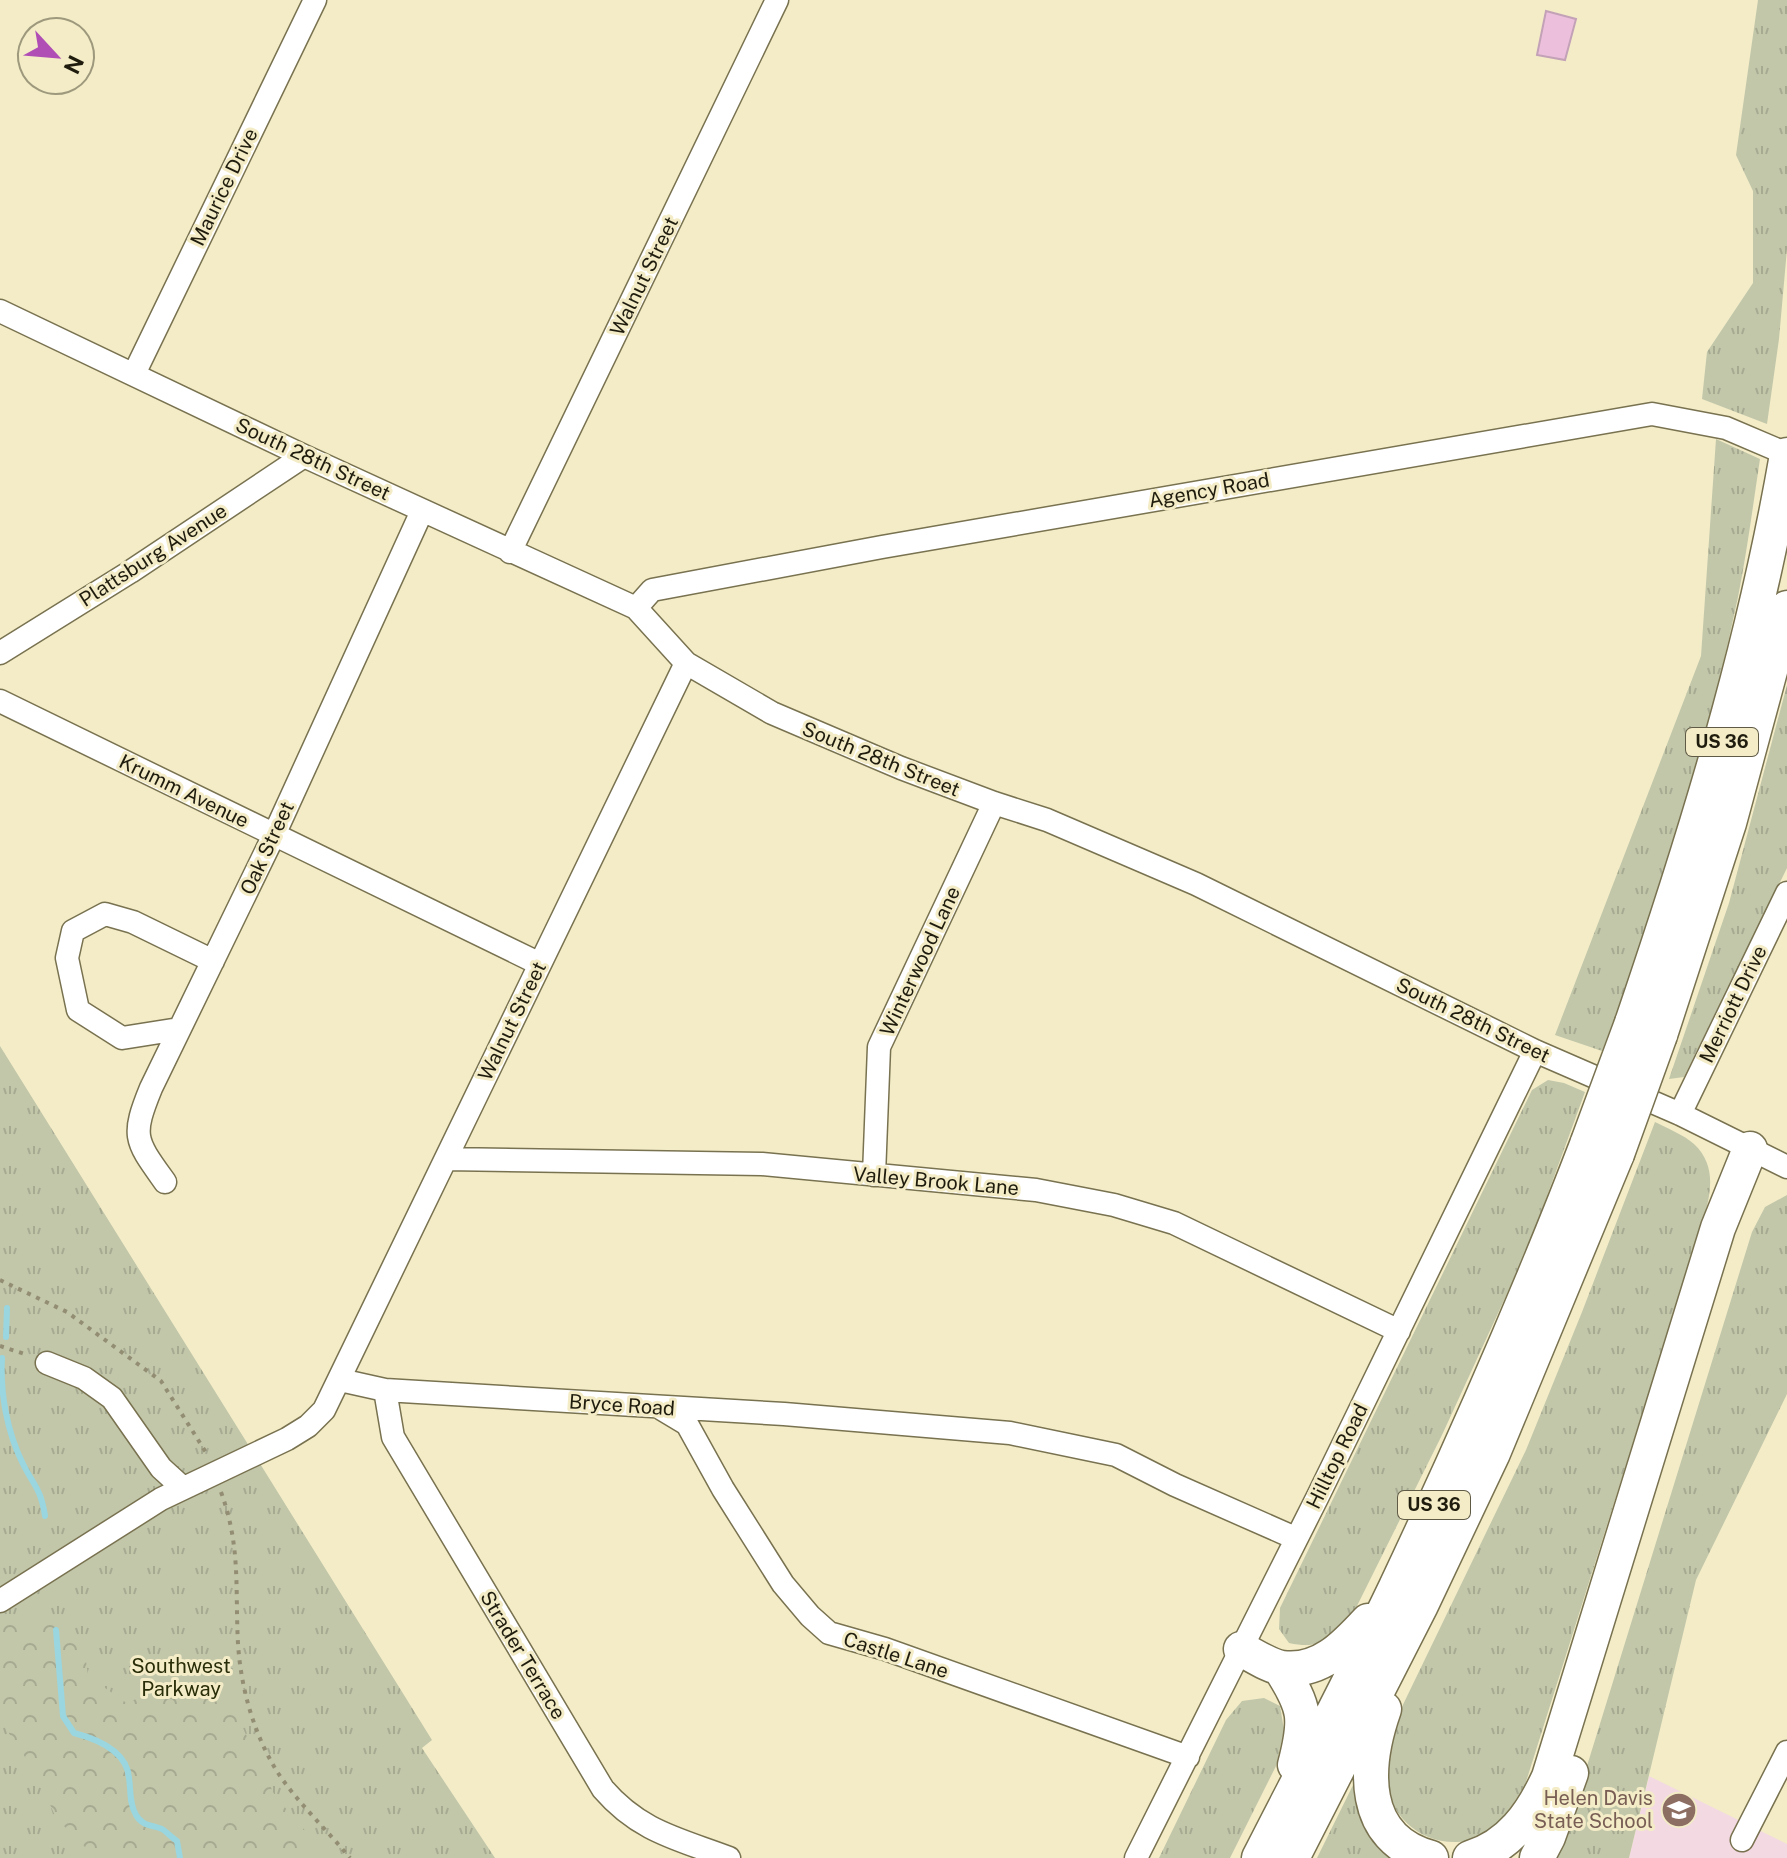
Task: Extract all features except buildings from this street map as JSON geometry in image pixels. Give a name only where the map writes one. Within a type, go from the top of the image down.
[{"type":"highway","name":"US 36","points":[[1646,1029],[1753,626],[1787,454]]},
{"type":"highway","name":"US 36","points":[[1292,1858],[1408,1598],[1521,1312],[1602,1148],[1729,823],[1787,608]]},
{"type":"highway","points":[[1470,1858],[1483,1854],[1508,1838],[1526,1821],[1549,1777],[1718,1228],[1769,1158]]},
{"type":"highway","points":[[1537,1858],[1548,1837],[1577,1757],[1741,1222],[1769,1158]]},
{"type":"highway","name":"US 36","points":[[1259,1858],[1285,1807],[1408,1598]]},
{"type":"highway","points":[[1241,1649],[1280,1668],[1306,1667],[1330,1658],[1408,1598]]},
{"type":"highway","points":[[1408,1598],[1371,1756],[1371,1784],[1376,1810],[1387,1831],[1418,1855],[1431,1858]]},
{"type":"highway","points":[[1280,1668],[1303,1710],[1302,1737],[1285,1807]]},
{"type":"street","name":"Maurice Drive","points":[[134,374],[315,0]]},
{"type":"street","name":"Walnut Street","points":[[510,552],[777,0]]},
{"type":"street","name":"South 28th Street","points":[[0,311],[304,456],[636,608],[686,663],[772,713],[994,803],[1047,820],[1196,884],[1535,1051],[1680,1114],[1769,1158]]},
{"type":"street","name":"Agency Road","points":[[636,608],[652,590],[882,547],[1652,414],[1726,428],[1787,454]]},
{"type":"street","name":"Plattsburg Avenue","points":[[0,653],[130,572],[304,456]]},
{"type":"street","name":"Oak Street","points":[[165,1182],[137,1137],[139,1118],[274,835],[422,511]]},
{"type":"street","name":"Walnut Street","points":[[340,1380],[686,663]]},
{"type":"street","name":"Krumm Avenue","points":[[0,701],[540,964]]},
{"type":"street","name":"Winterwood Lane","points":[[874,1175],[879,1047],[994,803]]},
{"type":"street","name":"Merriott Drive","points":[[1680,1114],[1787,893]]},
{"type":"street","points":[[179,1029],[122,1038],[78,1010],[67,958],[73,931],[105,914],[133,922],[213,961]]},
{"type":"street","name":"Hilltop Road","points":[[1136,1858],[1535,1051]]},
{"type":"street","name":"Valley Brook Lane","points":[[446,1159],[762,1164],[1036,1190],[1114,1205],[1174,1223],[1399,1331]]},
{"type":"street","points":[[47,1363],[84,1378],[112,1398],[146,1449],[183,1488]]},
{"type":"street","points":[[0,1601],[161,1499],[308,1426],[324,1410],[340,1380]]},
{"type":"street","name":"Bryce Road","points":[[340,1380],[385,1390],[784,1414],[1010,1433],[1116,1455],[1295,1538]]},
{"type":"street","name":"Strader Terrace","points":[[385,1390],[393,1437],[603,1789],[620,1809],[648,1828],[729,1858]]},
{"type":"street","name":"Castle Lane","points":[[659,1407],[687,1424],[723,1489],[783,1584],[829,1633],[885,1649],[1188,1757]]},
{"type":"street","points":[[1742,1840],[1787,1752]]},
{"type":"path","points":[[0,1280],[67,1312],[161,1381],[203,1445],[231,1519],[237,1554],[238,1646],[246,1699],[279,1773],[350,1858]]},
{"type":"path","points":[[0,1346],[47,1363]]},
{"type":"shaded area","name":"Helen Davis State School","points":[[1649,1776],[1787,1844],[1787,1858],[1629,1858]]},
{"type":"green space","points":[[1758,0],[1787,0],[1787,249],[1767,424],[1702,399],[1707,352],[1753,283],[1753,191],[1736,155]]},
{"type":"green space","points":[[1716,439],[1760,459],[1741,580],[1696,770],[1642,940],[1602,1051],[1555,1035],[1701,656]]},
{"type":"green space","points":[[1787,685],[1787,868],[1684,1077],[1669,1079],[1729,903]]},
{"type":"green space","name":"Southwest Parkway","points":[[0,1046],[432,1740],[422,1748],[495,1858],[0,1858]]},
{"type":"green space","points":[[1548,1080],[1585,1092],[1528,1248],[1442,1435],[1352,1616],[1325,1641],[1309,1645],[1289,1643],[1279,1629],[1280,1608],[1532,1090]]},
{"type":"green space","points":[[1655,1122],[1690,1141],[1703,1155],[1710,1178],[1708,1203],[1525,1785],[1510,1809],[1476,1839],[1458,1842],[1427,1837],[1403,1819],[1394,1807],[1384,1778],[1386,1745],[1526,1450]]},
{"type":"green space","points":[[1787,1195],[1787,1394],[1696,1580],[1629,1858],[1550,1858],[1582,1782],[1752,1232],[1765,1207]]},
{"type":"green space","points":[[23,1618],[72,1626],[84,1646],[88,1676],[128,1704],[140,1696],[131,1676],[145,1662],[185,1686],[222,1689],[275,1796],[329,1858],[92,1858],[90,1852],[56,1818],[36,1773],[10,1735],[0,1704],[0,1623]]},
{"type":"green space","points":[[1264,1698],[1280,1706],[1284,1730],[1276,1766],[1230,1858],[1159,1858],[1226,1720],[1242,1701]]},
{"type":"green space","points":[[1356,1779],[1400,1858],[1317,1858]]},
{"type":"waterway","points":[[6,1337],[7,1308]]},
{"type":"waterway","points":[[2,1358],[2,1385],[9,1426],[17,1452],[39,1493],[45,1516]]},
{"type":"waterway","points":[[56,1630],[63,1716],[74,1733],[101,1743],[123,1760],[138,1819],[162,1829],[177,1841],[180,1858]]},
{"type":"place","name":"Helen Davis State School","points":[[1679,1810]]}]
